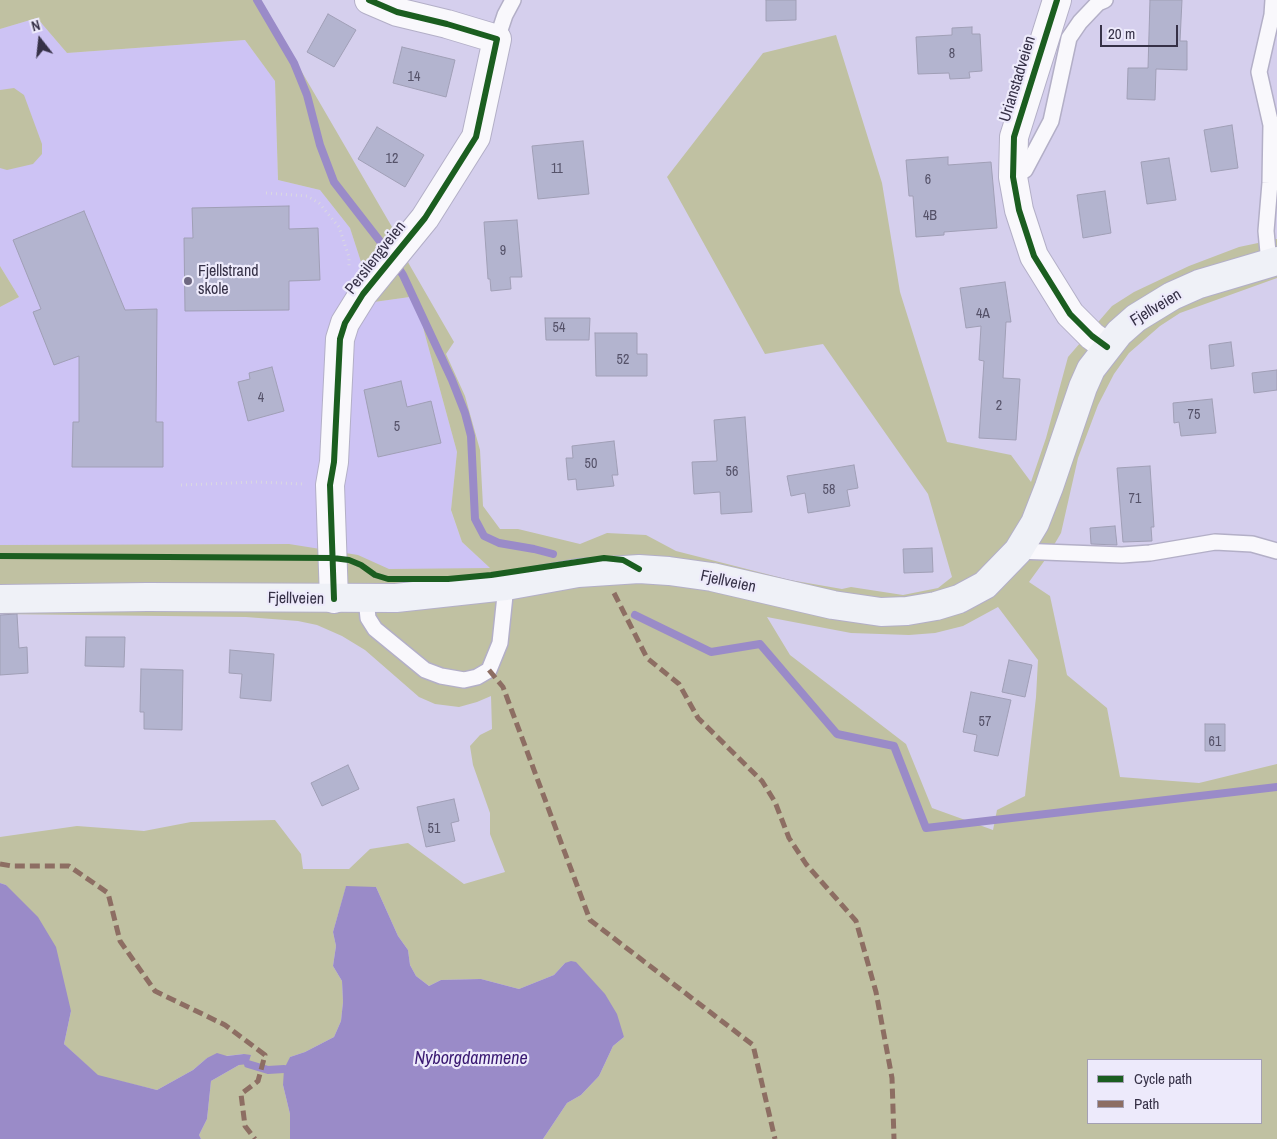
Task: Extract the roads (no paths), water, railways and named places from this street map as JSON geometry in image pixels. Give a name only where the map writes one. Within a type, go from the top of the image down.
[{"type":"main road","name":"Fjellveien","points":[[0,598],[366,599],[432,595],[506,586],[578,573],[639,569],[669,570],[712,577],[833,605],[881,612],[907,611],[936,606],[960,599],[986,585],[1018,551],[1035,522],[1091,369],[1119,333],[1136,318],[1172,296],[1199,284],[1273,262]]},
{"type":"street","points":[[369,0],[398,12],[497,39]]},
{"type":"street","name":"Urianstadveien","points":[[1056,0],[1014,137],[1013,177],[1019,210],[1034,256],[1070,314],[1092,336],[1108,347]]},
{"type":"street","name":"Persilengveien","points":[[334,599],[330,485],[334,462],[340,339],[351,312],[363,294],[425,218],[476,137],[497,39]]},
{"type":"lane","name":"Persilengveien","points":[[497,39],[504,15],[513,0]]},
{"type":"lane","points":[[1013,177],[1025,170],[1051,121],[1069,38],[1080,22],[1098,3],[1105,0]]},
{"type":"lane","points":[[1273,0],[1272,15],[1259,72],[1271,125],[1270,183],[1266,231],[1273,262]]},
{"type":"lane","points":[[1018,551],[1122,555],[1150,553],[1215,542],[1252,544],[1277,551]]},
{"type":"lane","points":[[366,599],[368,618],[376,630],[426,670],[441,676],[464,680],[477,677],[489,670],[500,643],[506,586]]},
{"type":"water","points":[[0,883],[6,885],[38,917],[56,947],[71,1011],[64,1044],[98,1075],[157,1090],[193,1070],[207,1058],[217,1053],[227,1056],[251,1055],[248,1064],[239,1065],[211,1081],[207,1119],[199,1135],[201,1139],[0,1139]]},
{"type":"water","name":"Nyborgdammene","points":[[346,886],[376,887],[398,936],[408,950],[410,965],[416,976],[429,986],[441,980],[481,979],[519,989],[554,975],[565,963],[571,961],[576,962],[605,994],[617,1014],[624,1037],[613,1046],[599,1076],[581,1095],[567,1103],[543,1139],[290,1139],[290,1114],[283,1085],[284,1069],[290,1057],[305,1052],[334,1037],[341,1021],[343,1002],[342,981],[333,966],[336,946],[333,932]]},
{"type":"waterway","points":[[257,0],[294,63],[307,95],[320,145],[334,182],[386,249],[403,275],[452,380],[465,413],[471,436],[475,519],[484,536],[499,543],[553,554]]},
{"type":"waterway","points":[[635,615],[711,652],[760,644],[837,734],[894,746],[926,828],[1277,787]]},
{"type":"waterway","points":[[248,1064],[268,1070],[284,1069]]},
{"type":"place","name":"Fjellstrand skole","points":[[188,281]]}]
